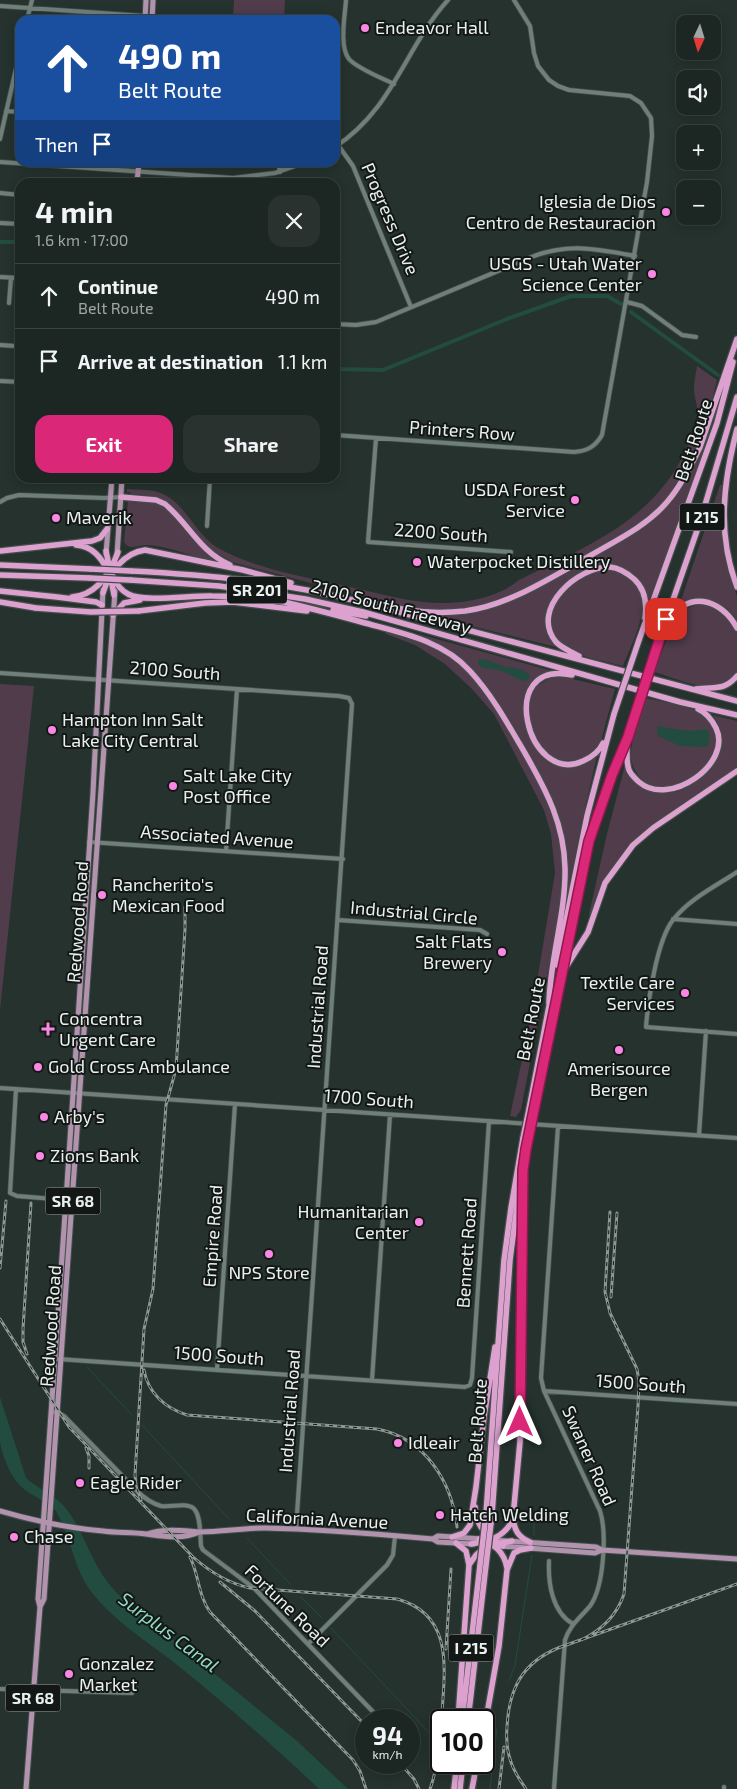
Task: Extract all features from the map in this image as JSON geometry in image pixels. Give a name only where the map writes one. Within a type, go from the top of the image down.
[{"type":"highway","points":[[361,602],[407,610],[442,613],[484,607],[539,584],[619,539],[642,523],[666,503],[681,484],[692,464],[700,447],[737,339]]},
{"type":"highway","name":"Belt Route","points":[[532,1109],[550,1003],[587,816],[612,721],[642,630],[717,423],[737,345]]},
{"type":"highway","name":"Belt Route","points":[[489,1514],[500,1317],[509,1223],[589,841],[612,775],[628,737],[700,522],[737,397]]},
{"type":"highway","points":[[737,429],[729,460],[723,504],[728,555],[737,587]]},
{"type":"highway","points":[[121,497],[156,500],[165,504],[205,549],[218,558],[243,570]]},
{"type":"highway","points":[[0,552],[61,546],[97,540],[107,529]]},
{"type":"highway","points":[[61,546],[88,548],[98,556],[116,582],[131,596],[155,598],[219,596],[280,602],[382,618]]},
{"type":"highway","points":[[58,597],[84,595],[93,590],[110,571],[130,555],[138,551],[148,550],[243,570],[329,594]]},
{"type":"highway","points":[[106,551],[114,595]]},
{"type":"highway","points":[[103,593],[118,552]]},
{"type":"highway","name":"2100 South Freeway","points":[[0,565],[131,571],[240,579],[329,594],[737,701]]},
{"type":"highway","points":[[588,662],[559,644],[555,640],[548,624],[548,615],[553,602],[568,584],[578,577],[609,567],[625,572],[638,583],[645,598],[646,612],[642,630]]},
{"type":"highway","name":"2100 South Freeway","points":[[0,575],[220,586],[305,598],[680,702],[737,715]]},
{"type":"highway","points":[[0,591],[96,602],[102,605]]},
{"type":"highway","points":[[113,615],[124,603],[155,598]]},
{"type":"highway","points":[[661,636],[670,618],[680,607],[698,601],[718,606],[726,612],[737,628]]},
{"type":"highway","points":[[0,602],[36,608],[117,612],[217,602],[250,603],[354,620]]},
{"type":"highway","points":[[280,602],[354,620],[420,639],[443,650],[469,669],[493,698],[548,794],[563,842],[564,893],[550,987],[550,1003]]},
{"type":"highway","points":[[612,721],[600,749],[594,755],[580,762],[570,764],[554,760],[540,749],[531,733],[526,714],[529,690],[537,681],[554,674],[566,674],[626,687]]},
{"type":"highway","points":[[694,690],[722,687],[737,676]]},
{"type":"highway","points":[[628,737],[627,758],[629,769],[632,775],[642,784],[664,791],[688,783],[710,765],[717,755],[719,742],[714,722],[701,710],[680,702]]},
{"type":"highway","points":[[560,976],[588,932],[605,883],[633,845],[653,828],[737,771]]},
{"type":"highway","name":"Belt Route","points":[[463,1709],[489,1514],[510,1260],[526,1139]]},
{"type":"highway","points":[[488,1709],[500,1637],[508,1570],[514,1552],[530,1545],[517,1533],[514,1528],[513,1517],[520,1442],[523,1170]]},
{"type":"highway","points":[[452,1537],[464,1534],[469,1528],[500,1317]]},
{"type":"highway","points":[[476,1487],[475,1508],[478,1522],[504,1559],[508,1570]]},
{"type":"highway","points":[[469,1565],[478,1552],[494,1544],[504,1533],[513,1517]]},
{"type":"highway","points":[[479,1539],[494,1544]]},
{"type":"highway","points":[[472,1544],[494,1544],[512,1541]]},
{"type":"highway","points":[[456,1543],[466,1551],[469,1565],[459,1709]]},
{"type":"highway","name":"Belt Route","points":[[469,1709],[483,1565]]},
{"type":"highway","points":[[454,1789],[456,1774]]},
{"type":"highway","points":[[460,1789],[462,1774]]},
{"type":"highway","points":[[472,1789],[475,1774]]},
{"type":"main road","points":[[145,15],[146,0]]},
{"type":"main road","points":[[152,15],[153,0]]},
{"type":"main road","points":[[137,178],[138,167]]},
{"type":"main road","points":[[106,551],[112,483]]},
{"type":"main road","points":[[118,552],[122,483]]},
{"type":"main road","name":"Redwood Road","points":[[40,1607],[44,1599],[51,1510],[55,1359],[89,842],[104,579]]},
{"type":"main road","name":"Redwood Road","points":[[26,1789],[40,1607],[38,1599],[46,1486],[62,1359],[116,582]]},
{"type":"main road","name":"California Avenue","points":[[0,1511],[50,1524],[91,1530],[147,1534],[158,1531],[188,1530],[199,1532],[246,1528],[479,1539]]},
{"type":"main road","name":"California Avenue","points":[[433,1538],[438,1542],[472,1544]]},
{"type":"main road","points":[[512,1541],[530,1545]]},
{"type":"main road","points":[[494,1544],[530,1545],[595,1553],[602,1550],[737,1559]]},
{"type":"street","points":[[28,15],[32,0]]},
{"type":"street","points":[[346,0],[344,43],[346,54],[353,62],[394,84]]},
{"type":"street","points":[[340,143],[369,118],[394,84],[424,29],[448,0]]},
{"type":"street","points":[[514,0],[530,26],[534,54],[538,66],[549,80],[569,90],[630,96],[642,103],[650,114],[652,126],[650,162],[626,302],[642,306],[682,335],[696,338]]},
{"type":"street","points":[[0,6],[110,15]]},
{"type":"street","points":[[0,139],[15,76]]},
{"type":"street","points":[[6,111],[15,112]]},
{"type":"street","name":"Progress Drive","points":[[340,151],[353,166],[411,307]]},
{"type":"street","points":[[0,162],[15,163]]},
{"type":"street","points":[[69,167],[233,178],[280,172],[293,167]]},
{"type":"street","points":[[279,167],[280,172]]},
{"type":"street","points":[[0,193],[15,194]]},
{"type":"street","points":[[0,223],[15,224]]},
{"type":"street","points":[[340,324],[356,325],[376,322],[551,250],[583,248],[635,256]]},
{"type":"street","points":[[0,277],[15,278]]},
{"type":"street","points":[[9,304],[11,278]]},
{"type":"street","name":"Printers Row","points":[[340,436],[574,452],[587,450],[598,442],[605,427],[626,302]]},
{"type":"street","points":[[0,345],[15,346]]},
{"type":"street","points":[[0,381],[15,382]]},
{"type":"street","name":"2200 South","points":[[376,438],[368,542],[511,552]]},
{"type":"street","points":[[208,526],[210,483]]},
{"type":"street","points":[[0,502],[19,495],[121,497]]},
{"type":"street","name":"2100 South","points":[[0,673],[349,698]]},
{"type":"street","points":[[226,851],[237,689]]},
{"type":"street","name":"Industrial Road","points":[[296,1529],[352,711],[352,704],[349,698]]},
{"type":"street","name":"Associated Avenue","points":[[89,842],[342,859]]},
{"type":"street","points":[[737,872],[686,906],[673,919],[663,940],[651,988],[646,1027],[737,1034]]},
{"type":"street","points":[[673,919],[737,924]]},
{"type":"street","name":"Industrial Circle","points":[[338,920],[480,930],[487,934]]},
{"type":"street","points":[[699,1136],[706,1031]]},
{"type":"street","name":"1700 South","points":[[0,1088],[737,1138]]},
{"type":"street","points":[[16,1089],[11,1194],[66,1200]]},
{"type":"street","name":"Empire Road","points":[[217,1370],[235,1104]]},
{"type":"street","points":[[372,1380],[390,1115]]},
{"type":"street","name":"Bennett Road","points":[[470,1385],[489,1121]]},
{"type":"street","name":"Swaner Road","points":[[554,1789],[564,1645],[572,1624],[589,1606],[598,1590],[604,1528],[600,1511],[544,1391],[541,1373],[558,1126]]},
{"type":"street","name":"1500 South","points":[[55,1359],[465,1387],[470,1385]]},
{"type":"street","name":"1500 South","points":[[544,1391],[737,1404]]},
{"type":"street","name":"Fortune Road","points":[[55,1412],[64,1416],[145,1498],[162,1506],[187,1506],[194,1509],[198,1515],[200,1546],[203,1550],[254,1588],[370,1709]]},
{"type":"street","points":[[308,1644],[387,1565],[394,1551],[395,1536]]},
{"type":"street","points":[[549,1561],[549,1581],[552,1594],[560,1614],[572,1624]]},
{"type":"street","points":[[0,1688],[132,1694]]},
{"type":"shaded area","points":[[234,0],[285,0],[284,15],[233,15]]},
{"type":"shaded area","points":[[697,366],[717,380],[700,445],[674,491],[649,517],[622,536],[519,592],[486,604],[456,610],[419,609],[398,606],[235,563],[211,550],[170,504],[152,496],[127,492],[127,489],[154,491],[173,500],[209,541],[233,556],[249,562],[299,576],[410,600],[447,603],[475,600],[503,590],[593,543],[638,512],[657,494],[674,472],[696,425],[698,415],[694,388]]},
{"type":"shaded area","points":[[706,439],[708,440],[681,520],[650,599],[647,598],[643,585],[634,574],[621,567],[605,565],[567,584],[547,617],[560,648],[427,615],[454,614],[533,589],[620,542],[643,527],[683,485]]},
{"type":"shaded area","points":[[720,485],[722,485],[721,513],[723,539],[731,579],[737,596],[737,621],[731,613],[719,604],[704,603],[679,606]]},
{"type":"shaded area","points":[[128,500],[157,502],[165,506],[217,559],[216,562],[157,546],[129,547],[126,545],[124,542]]},
{"type":"shaded area","points":[[606,569],[628,577],[637,584],[642,594],[641,618],[623,666],[574,652],[560,641],[554,633],[552,626],[552,615],[560,596],[586,576]]},
{"type":"shaded area","points":[[699,604],[719,608],[737,631],[737,672],[732,678],[721,685],[697,685],[654,672],[674,621],[683,610]]},
{"type":"shaded area","points":[[386,632],[419,642],[443,653],[465,669],[492,699],[546,792],[563,847],[563,892],[521,1110],[516,1117],[510,1116],[531,1017],[555,873],[551,834],[544,810],[494,714],[472,689],[445,664],[415,645],[386,634]]},
{"type":"shaded area","points":[[418,634],[556,672],[539,680],[524,707],[525,724],[533,742],[545,756],[560,764],[597,756],[565,907],[568,866],[566,842],[556,806],[534,762],[505,712],[480,678],[453,653]]},
{"type":"shaded area","points":[[479,659],[520,669],[530,675],[528,680],[522,681],[502,671],[481,667],[478,663]]},
{"type":"shaded area","points":[[560,676],[615,689],[601,741],[592,754],[579,760],[559,760],[547,754],[539,744],[531,725],[529,700],[534,689],[552,677]]},
{"type":"shaded area","points":[[0,684],[34,686],[0,1010]]},
{"type":"shaded area","points":[[646,698],[676,704],[698,712],[707,717],[717,733],[715,757],[689,781],[678,786],[666,789],[654,787],[638,775],[632,764],[632,743]]},
{"type":"shaded area","points":[[713,715],[737,721],[737,771],[665,819],[619,862],[591,915],[589,914],[625,765],[650,788],[659,792],[680,791],[690,786],[708,770],[720,751],[722,734]]},
{"type":"shaded area","points":[[657,726],[688,731],[707,729],[710,736],[709,743],[707,747],[680,746],[658,736]]},
{"type":"shaded area","points":[[0,1397],[26,1478],[63,1505],[77,1525],[104,1577],[115,1591],[297,1741],[348,1789],[319,1789],[231,1710],[176,1664],[119,1621],[99,1601],[84,1581],[57,1513],[51,1506],[19,1485],[8,1468],[0,1442]]},
{"type":"waterway","points":[[0,242],[15,242]]},
{"type":"waterway","points":[[340,369],[383,370],[507,319],[571,296],[607,296],[621,304]]},
{"type":"waterway","points":[[631,312],[718,375]]},
{"type":"waterway","points":[[87,1367],[132,1415]]},
{"type":"waterway","points":[[142,1425],[229,1519]]},
{"type":"waterway","points":[[534,1520],[534,1535]]},
{"type":"waterway","points":[[247,1538],[291,1585]]},
{"type":"waterway","points":[[509,1681],[515,1665],[532,1555]]},
{"type":"waterway","points":[[301,1597],[322,1618]]},
{"type":"waterway","points":[[330,1627],[430,1734]]},
{"type":"waterway","points":[[490,1789],[497,1729]]},
{"type":"railway","points":[[141,1500],[136,1486],[135,1475],[144,1329],[153,1289],[166,1105],[176,1069],[185,907]]},
{"type":"railway","points":[[0,1268],[6,1201]]},
{"type":"railway","points":[[27,1354],[23,1342],[23,1329],[31,1203]]},
{"type":"railway","points":[[581,1640],[596,1632],[608,1621],[617,1609],[624,1594],[638,1406],[639,1382],[637,1369],[610,1313],[605,1292],[610,1212]]},
{"type":"railway","points":[[611,1297],[617,1213]]},
{"type":"railway","points":[[0,1319],[69,1427],[193,1557],[212,1572],[226,1580],[250,1588],[397,1599],[415,1606],[428,1617],[437,1630],[442,1644],[444,1661],[439,1751],[430,1789]]},
{"type":"railway","points":[[144,1370],[149,1386],[159,1399],[187,1415],[377,1429],[394,1434],[422,1452],[433,1465],[449,1494],[457,1527]]},
{"type":"railway","points":[[86,1448],[89,1456],[89,1468]]},
{"type":"railway","points":[[190,1557],[203,1599],[210,1612],[353,1760],[360,1771],[366,1789]]},
{"type":"railway","points":[[446,1649],[451,1569]]},
{"type":"railway","points":[[220,1582],[255,1611],[355,1715]]},
{"type":"railway","points":[[526,1789],[517,1776],[510,1758],[507,1736],[508,1713],[520,1679],[535,1661],[558,1648],[737,1584]]},
{"type":"railway","points":[[499,1789],[504,1747]]},
{"type":"railway","points":[[410,1774],[419,1789]]},
{"type":"place","name":"Endeavor Hall","points":[[365,28]]},
{"type":"place","name":"Iglesia de Dios Centro de Restauracion","points":[[666,212]]},
{"type":"place","name":"USGS - Utah Water Science Center","points":[[652,274]]},
{"type":"place","name":"USDA Forest Service","points":[[575,500]]},
{"type":"place","name":"Maverik","points":[[56,518]]},
{"type":"place","name":"Waterpocket Distillery","points":[[417,562]]},
{"type":"place","name":"Hampton Inn Salt Lake City Central","points":[[52,730]]},
{"type":"place","name":"Salt Lake City Post Office","points":[[173,786]]},
{"type":"place","name":"Rancherito's Mexican Food","points":[[102,895]]},
{"type":"place","name":"Salt Flats Brewery","points":[[502,952]]},
{"type":"place","name":"Textile Care Services","points":[[685,993]]},
{"type":"place","name":"Concentra Urgent Care","points":[[48,1029]]},
{"type":"place","name":"Amerisource Bergen","points":[[619,1050]]},
{"type":"place","name":"Gold Cross Ambulance","points":[[38,1067]]},
{"type":"place","name":"Arby's","points":[[44,1117]]},
{"type":"place","name":"Zions Bank","points":[[40,1156]]},
{"type":"place","name":"Humanitarian Center","points":[[419,1222]]},
{"type":"place","name":"NPS Store","points":[[269,1254]]},
{"type":"place","name":"Idleair","points":[[398,1443]]},
{"type":"place","name":"Eagle Rider","points":[[80,1483]]},
{"type":"place","name":"Hatch Welding","points":[[440,1515]]},
{"type":"place","name":"Chase","points":[[14,1537]]},
{"type":"place","name":"Gonzalez Market","points":[[69,1674]]},
{"type":"route","points":[[520,1422],[523,1170],[526,1149],[589,841],[612,775],[628,737],[666,619]]},
{"type":"water label","name":"Surplus Canal","points":[[169,1632]]}]
